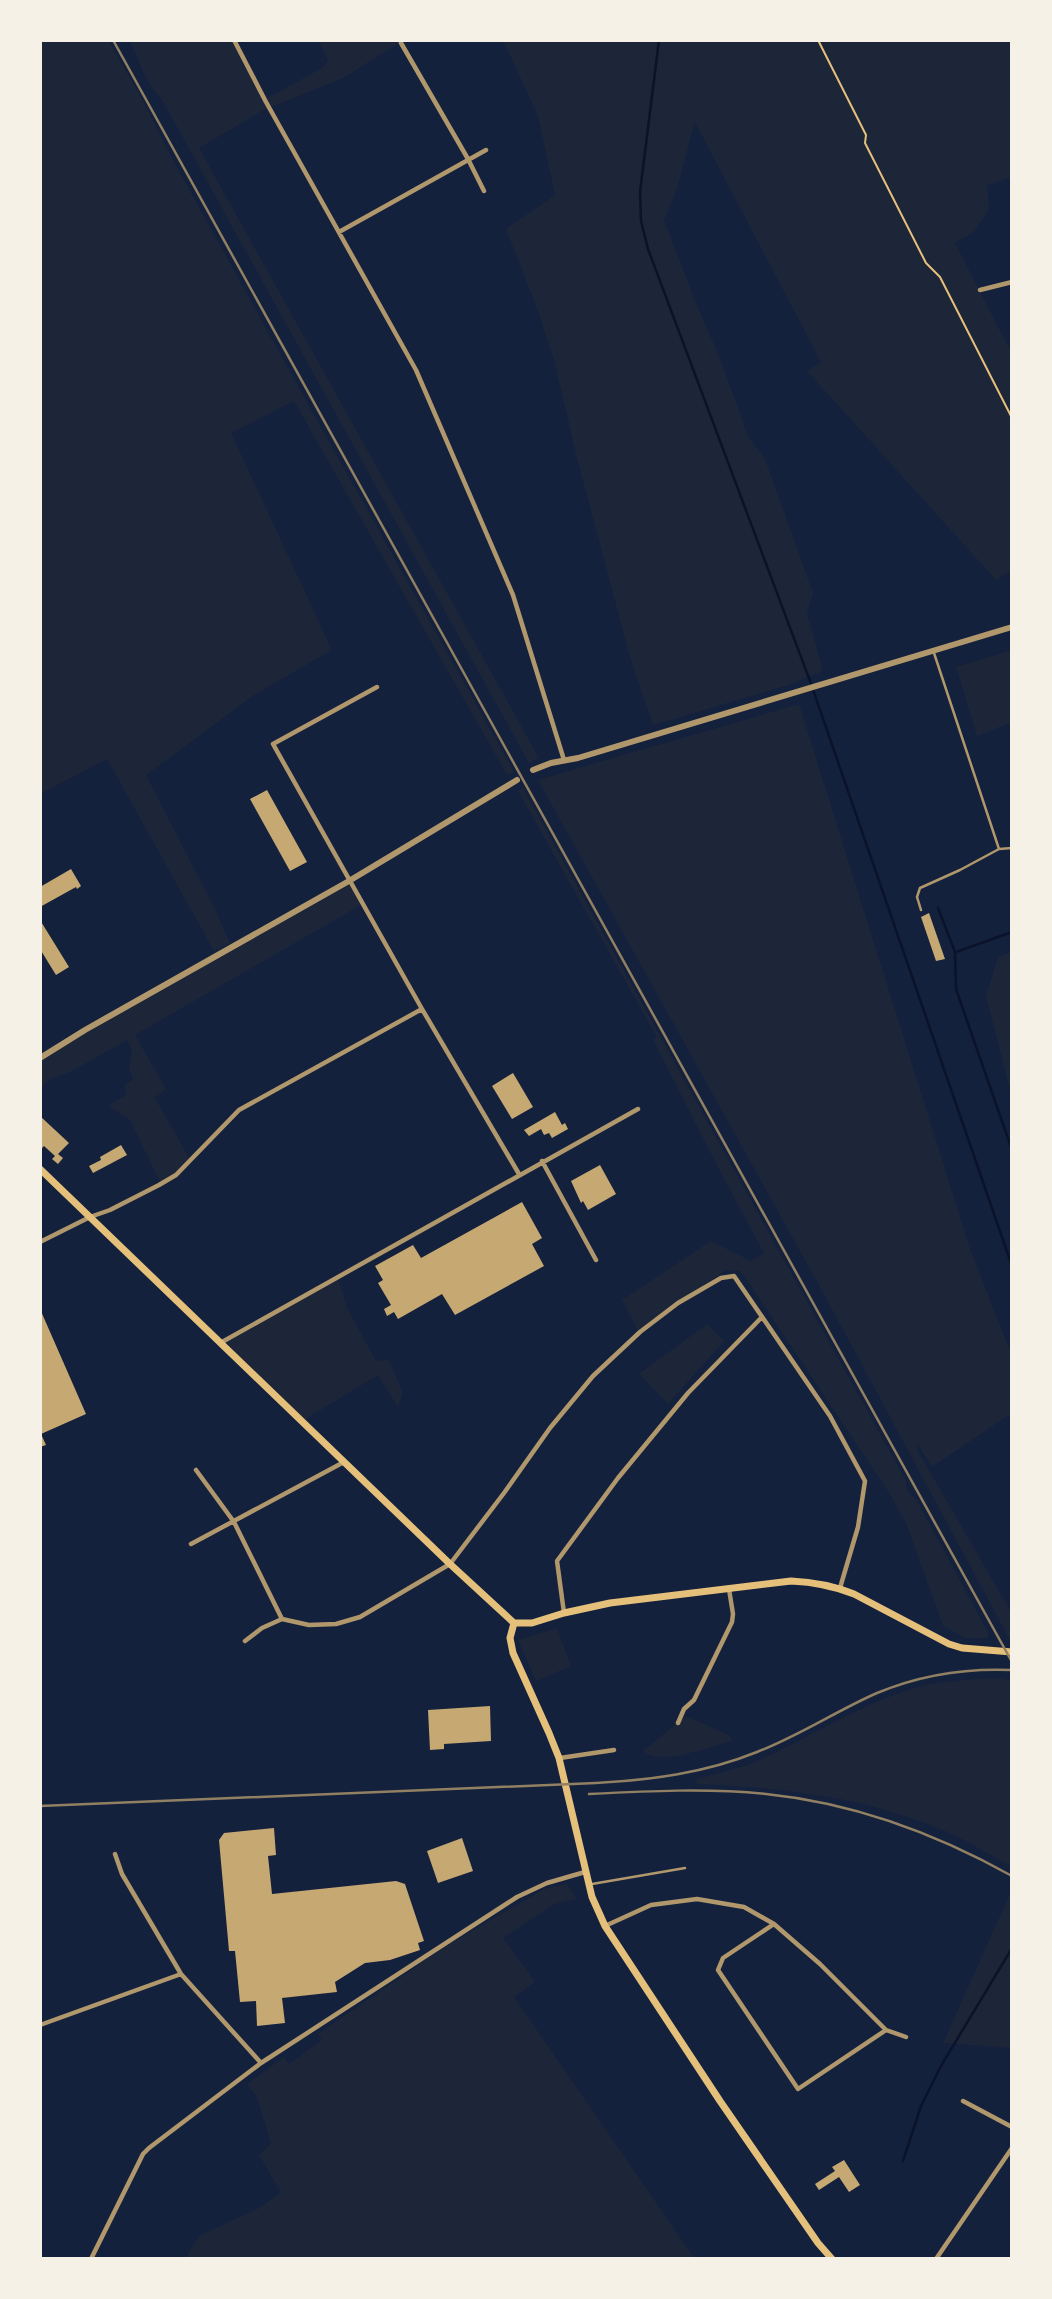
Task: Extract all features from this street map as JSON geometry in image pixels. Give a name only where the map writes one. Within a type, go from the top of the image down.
[{"type":"main road","points":[[40,1170],[514,1623],[532,1623],[610,1603],[791,1581],[840,1588],[948,1644],[962,1648],[1012,1652]]},
{"type":"main road","points":[[514,1623],[510,1638],[513,1653],[559,1758],[585,1872],[592,1897],[606,1926],[720,2101],[818,2243],[832,2259]]},
{"type":"street","points":[[234,40],[416,370],[513,595],[564,760]]},
{"type":"street","points":[[401,43],[484,191]]},
{"type":"street","points":[[340,232],[486,150]]},
{"type":"street","points":[[981,290],[1012,282]]},
{"type":"street","points":[[533,771],[1012,627]]},
{"type":"street","points":[[377,687],[273,744],[422,1009],[520,1174]]},
{"type":"street","points":[[40,1056],[349,881],[517,780]]},
{"type":"street","points":[[40,1242],[110,1210],[176,1174],[239,1110],[422,1009]]},
{"type":"street","points":[[222,1342],[638,1109]]},
{"type":"street","points":[[542,1161],[596,1260]]},
{"type":"street","points":[[245,1641],[282,1619],[309,1625],[336,1624],[360,1617],[450,1564],[593,1376],[640,1332],[678,1303],[721,1278],[734,1276],[830,1416],[866,1481],[858,1527],[840,1588]]},
{"type":"street","points":[[564,1613],[557,1561],[618,1478],[688,1393],[762,1317]]},
{"type":"street","points":[[191,1544],[344,1462]]},
{"type":"street","points":[[196,1470],[234,1522],[282,1619]]},
{"type":"street","points":[[678,1723],[684,1709],[694,1700],[732,1622],[729,1589]]},
{"type":"street","points":[[559,1758],[614,1750]]},
{"type":"street","points":[[115,1854],[122,1874],[181,1974],[261,2063]]},
{"type":"street","points":[[90,2259],[143,2154],[261,2063],[517,1897],[547,1883],[585,1872]]},
{"type":"street","points":[[606,1926],[651,1905],[697,1899],[744,1907],[774,1924],[886,2030],[906,2037]]},
{"type":"street","points":[[774,1924],[723,1958],[718,1970],[798,2089],[886,2030]]},
{"type":"street","points":[[40,2025],[181,1974]]},
{"type":"street","points":[[963,2101],[1012,2127]]},
{"type":"street","points":[[936,2259],[1012,2148]]},
{"type":"lane","points":[[933,650],[999,849]]},
{"type":"lane","points":[[922,910],[917,897],[920,888],[999,849],[1012,848]]},
{"type":"lane","points":[[589,1885],[685,1868]]},
{"type":"path","points":[[818,40],[866,135],[865,143],[926,264],[940,277],[1012,418]]},
{"type":"shaded area","points":[[40,40],[108,40],[514,772],[507,775],[294,401],[231,433],[332,650],[254,695],[146,775],[230,943],[214,951],[107,759],[40,794]]},
{"type":"shaded area","points":[[129,40],[232,40],[267,108],[199,148],[539,758],[529,763],[161,98],[146,79]]},
{"type":"shaded area","points":[[319,40],[404,40],[343,78],[271,107],[266,99],[322,68],[328,61]]},
{"type":"shaded area","points":[[503,40],[1012,40],[1012,177],[987,185],[989,209],[974,232],[955,243],[1012,354],[1012,570],[996,580],[807,371],[821,362],[695,122],[676,192],[664,220],[749,438],[765,459],[813,593],[807,613],[823,671],[789,685],[653,725],[631,661],[554,360],[506,229],[555,195],[538,116]]},
{"type":"shaded area","points":[[1012,650],[1012,722],[977,736],[956,667]]},
{"type":"shaded area","points":[[799,704],[970,1249],[1012,1356],[1012,1413],[932,1467],[917,1443],[918,1451],[1012,1614],[1010,1640],[826,1298],[538,780]]},
{"type":"shaded area","points":[[523,788],[906,1481],[908,1492],[916,1499],[989,1634],[987,1638],[965,1638],[943,1626],[906,1523],[890,1494],[741,1271],[726,1270],[638,1331],[622,1300],[711,1241],[751,1261],[764,1253],[653,1040],[657,1037],[518,791]]},
{"type":"shaded area","points":[[348,883],[361,905],[135,1035],[166,1089],[155,1098],[189,1158],[175,1173],[160,1182],[130,1120],[108,1106],[127,1094],[124,1086],[133,1079],[129,1068],[132,1050],[127,1040],[72,1071],[51,1079],[40,1088],[40,1060],[52,1051]]},
{"type":"shaded area","points":[[1012,952],[1012,1097],[986,996],[998,957]]},
{"type":"shaded area","points":[[338,1278],[347,1308],[376,1361],[388,1359],[403,1392],[398,1407],[378,1375],[304,1420],[226,1343]]},
{"type":"shaded area","points":[[707,1324],[724,1341],[668,1404],[639,1374]]},
{"type":"shaded area","points":[[557,1628],[571,1666],[536,1681],[518,1640]]},
{"type":"shaded area","points":[[997,1678],[1012,1681],[1012,1867],[945,1831],[884,1809],[793,1791],[697,1784],[696,1779],[753,1763],[902,1692],[937,1683]]},
{"type":"shaded area","points":[[686,1716],[729,1735],[732,1741],[673,1756],[661,1757],[643,1751]]},
{"type":"shaded area","points":[[567,1884],[577,1899],[554,1904],[503,1938],[535,1982],[514,1997],[695,2259],[185,2259],[199,2236],[261,2207],[281,2192],[259,2155],[271,2144],[257,2097],[247,2084],[284,2057],[289,2064],[322,2040],[318,2034],[446,1946],[544,1889]]},
{"type":"shaded area","points":[[1010,1894],[1012,2048],[943,2043]]},
{"type":"building","points":[[267,790],[307,862],[290,871],[250,799]]},
{"type":"building","points":[[71,869],[81,886],[40,907],[40,887]]},
{"type":"building","points":[[929,913],[945,959],[936,961],[921,917]]},
{"type":"building","points":[[40,920],[69,967],[56,975],[40,949]]},
{"type":"building","points":[[513,1073],[533,1107],[512,1119],[492,1086]]},
{"type":"building","points":[[555,1112],[562,1125],[565,1123],[568,1129],[552,1138],[549,1133],[544,1135],[541,1129],[529,1136],[524,1130]]},
{"type":"building","points":[[40,1116],[69,1143],[58,1154],[63,1158],[58,1164],[52,1159],[55,1156],[44,1146],[40,1150]]},
{"type":"building","points":[[121,1145],[127,1155],[93,1173],[89,1166]]},
{"type":"building","points":[[600,1165],[616,1194],[588,1210],[583,1201],[581,1203],[571,1181]]},
{"type":"building","points":[[522,1202],[542,1238],[532,1244],[544,1266],[455,1315],[442,1294],[398,1319],[394,1312],[387,1316],[384,1309],[391,1305],[378,1283],[383,1280],[375,1266],[413,1245],[421,1258]]},
{"type":"building","points":[[40,1309],[86,1414],[41,1434],[46,1445],[40,1447]]},
{"type":"building","points":[[490,1706],[491,1741],[444,1744],[444,1749],[430,1750],[428,1710]]},
{"type":"building","points":[[274,1828],[276,1855],[268,1856],[272,1894],[396,1881],[405,1884],[424,1941],[418,1943],[420,1950],[390,1960],[365,1963],[335,1982],[337,1992],[282,1998],[285,2023],[257,2026],[256,2001],[240,2002],[235,1951],[229,1951],[219,1840],[224,1833]]},
{"type":"building","points":[[462,1838],[473,1871],[438,1883],[427,1851]]},
{"type":"building","points":[[844,2160],[860,2185],[849,2192],[839,2177],[819,2190],[815,2184],[835,2171],[832,2167]]},
{"type":"waterway","points":[[659,40],[640,192],[641,221],[648,249],[810,681],[1012,1266]]},
{"type":"waterway","points":[[938,908],[955,952],[956,989],[1012,1150]]},
{"type":"waterway","points":[[956,952],[1012,932]]},
{"type":"waterway","points":[[903,2161],[921,2106],[941,2066],[1012,1948]]},
{"type":"railway","points":[[113,40],[1012,1662]]},
{"type":"railway","points":[[40,1806],[637,1780],[698,1770],[757,1752],[877,1693],[926,1677],[977,1670],[1012,1670]]},
{"type":"railway","points":[[589,1794],[700,1791],[744,1792],[799,1798],[893,1822],[953,1846],[1012,1876]]}]
